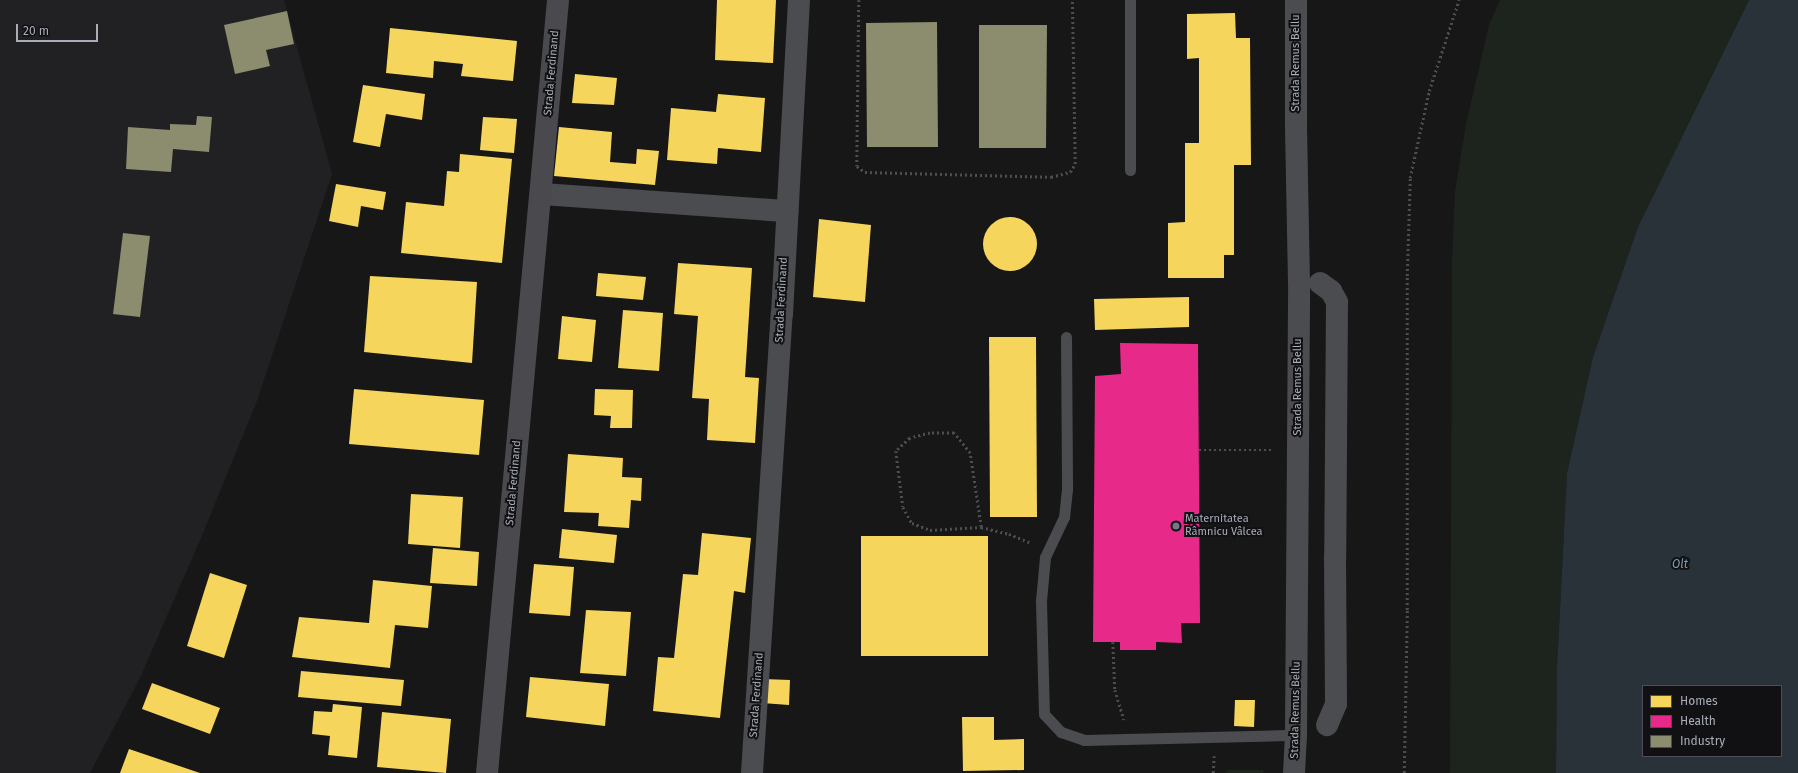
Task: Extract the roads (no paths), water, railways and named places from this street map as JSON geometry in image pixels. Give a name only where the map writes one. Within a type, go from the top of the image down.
[{"type":"main road","name":"Strada Ferdinand","points":[[487,773],[542,194],[558,0]]},
{"type":"street","name":"Strada Ferdinand","points":[[752,773],[782,314],[799,0]]},
{"type":"street","name":"Strada Remus Bellu","points":[[1294,773],[1296,735],[1299,283],[1296,124],[1296,0]]},
{"type":"street","points":[[542,194],[787,211]]},
{"type":"street","points":[[1320,283],[1331,291],[1338,302],[1335,558],[1336,704],[1327,725]]},
{"type":"lane","points":[[1130,0],[1130,170]]},
{"type":"lane","points":[[1066,337],[1067,490],[1064,517],[1045,557],[1041,601],[1044,714],[1061,732],[1084,740],[1143,740],[1296,735]]},
{"type":"water","name":"Olt","points":[[1749,0],[1798,0],[1798,773],[1556,773],[1557,668],[1567,473],[1593,357],[1638,227]]},
{"type":"place","name":"Maternitatea Râmnicu Vâlcea","points":[[1176,526]]}]
